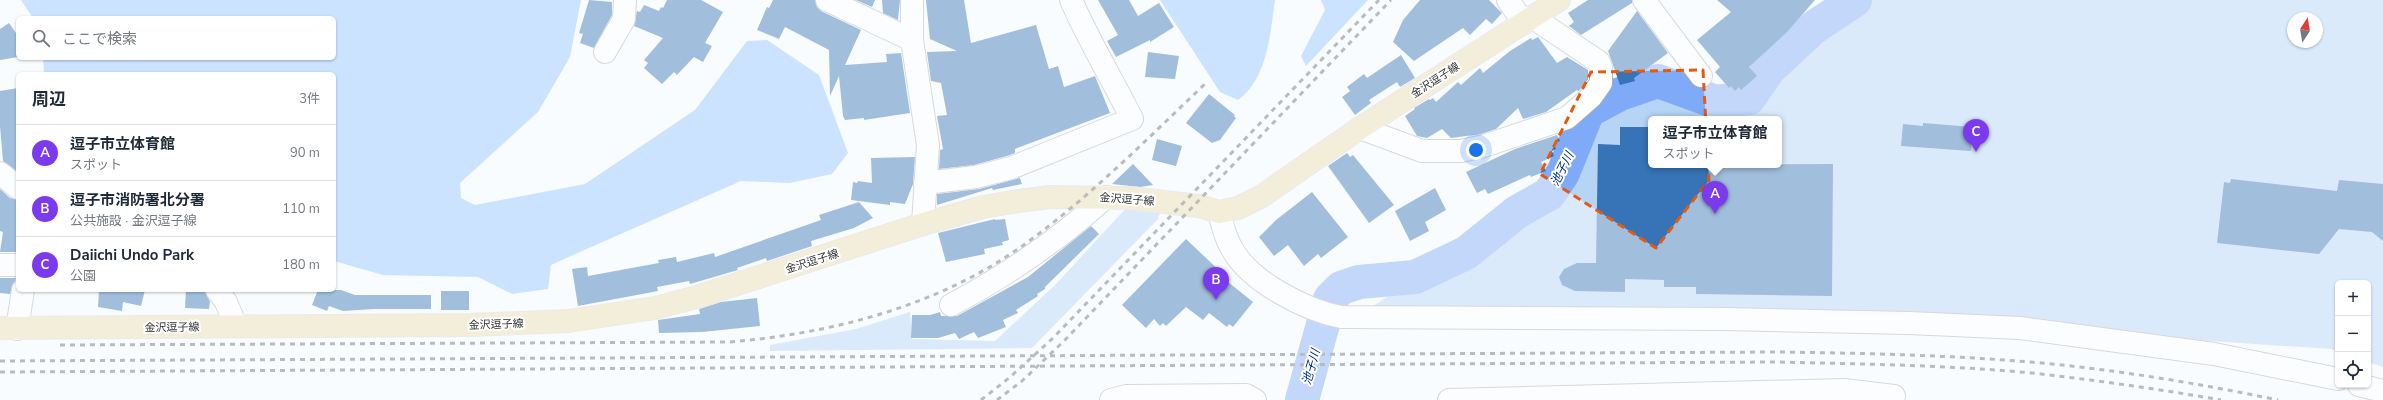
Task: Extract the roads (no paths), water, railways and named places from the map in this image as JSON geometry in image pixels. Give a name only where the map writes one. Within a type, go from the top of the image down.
[{"type":"main road","name":"金沢逗子線","points":[[9,328],[518,324],[613,315],[655,308],[714,292],[923,224],[976,209],[1012,202],[1050,198],[1106,198],[1168,202],[1199,206],[1219,212],[1238,208],[1262,196],[1360,128],[1559,0]]},
{"type":"street","points":[[605,52],[624,19],[625,0]]},
{"type":"street","points":[[827,0],[912,40]]},
{"type":"street","points":[[912,0],[912,40],[928,145],[923,224]]},
{"type":"street","points":[[925,183],[976,177],[1011,168],[1132,119],[1108,71],[1087,37],[1071,0]]},
{"type":"street","points":[[1360,128],[1422,151],[1461,151],[1484,146],[1567,118],[1591,96],[1601,83],[1601,68],[1598,62],[1528,20],[1508,0]]},
{"type":"street","points":[[1644,0],[1701,76]]},
{"type":"street","points":[[0,173],[16,186]]},
{"type":"street","points":[[951,305],[1019,266],[1065,232],[1106,198]]},
{"type":"street","points":[[1219,212],[1231,249],[1245,264],[1271,288],[1301,305],[1326,314],[1354,318],[1734,319],[1909,323],[2020,328],[2214,354],[2335,378]]},
{"type":"street","points":[[0,265],[16,265]]},
{"type":"street","points":[[9,328],[22,292]]},
{"type":"street","points":[[218,292],[226,302],[236,326]]},
{"type":"street","points":[[2371,388],[2383,391]]},
{"type":"street","points":[[1449,400],[1844,390],[1894,396],[1893,400]]},
{"type":"street","points":[[1111,400],[1126,396],[1238,395],[1246,395],[1255,400]]},
{"type":"waterway","name":"池子川","points":[[1302,400],[1330,299],[1341,288],[1359,282],[1415,277],[1466,253],[1517,212],[1549,194],[1563,173],[1588,111],[1620,94],[1658,81],[1716,102],[1749,98],[1769,69],[1813,28],[1855,0]]},
{"type":"railway","points":[[981,400],[1009,378],[1052,339],[1379,0]]},
{"type":"railway","points":[[997,400],[1022,381],[1064,341],[1391,0]]},
{"type":"railway","points":[[60,345],[730,342],[808,332],[884,313],[921,300],[992,266],[1049,226],[1096,187],[1206,83]]},
{"type":"railway","points":[[0,361],[1807,352],[1934,356],[2030,362],[2092,368],[2154,377],[2278,400]]},
{"type":"railway","points":[[0,372],[1775,362],[1872,364],[2000,370],[2126,385],[2221,400]]},
{"type":"place","name":"Daiichi Undo Park","points":[[1976,152]]},
{"type":"place","name":"逗子市立体育館","points":[[1715,214]]},
{"type":"place","name":"逗子市消防署北分署","points":[[1216,300]]}]
